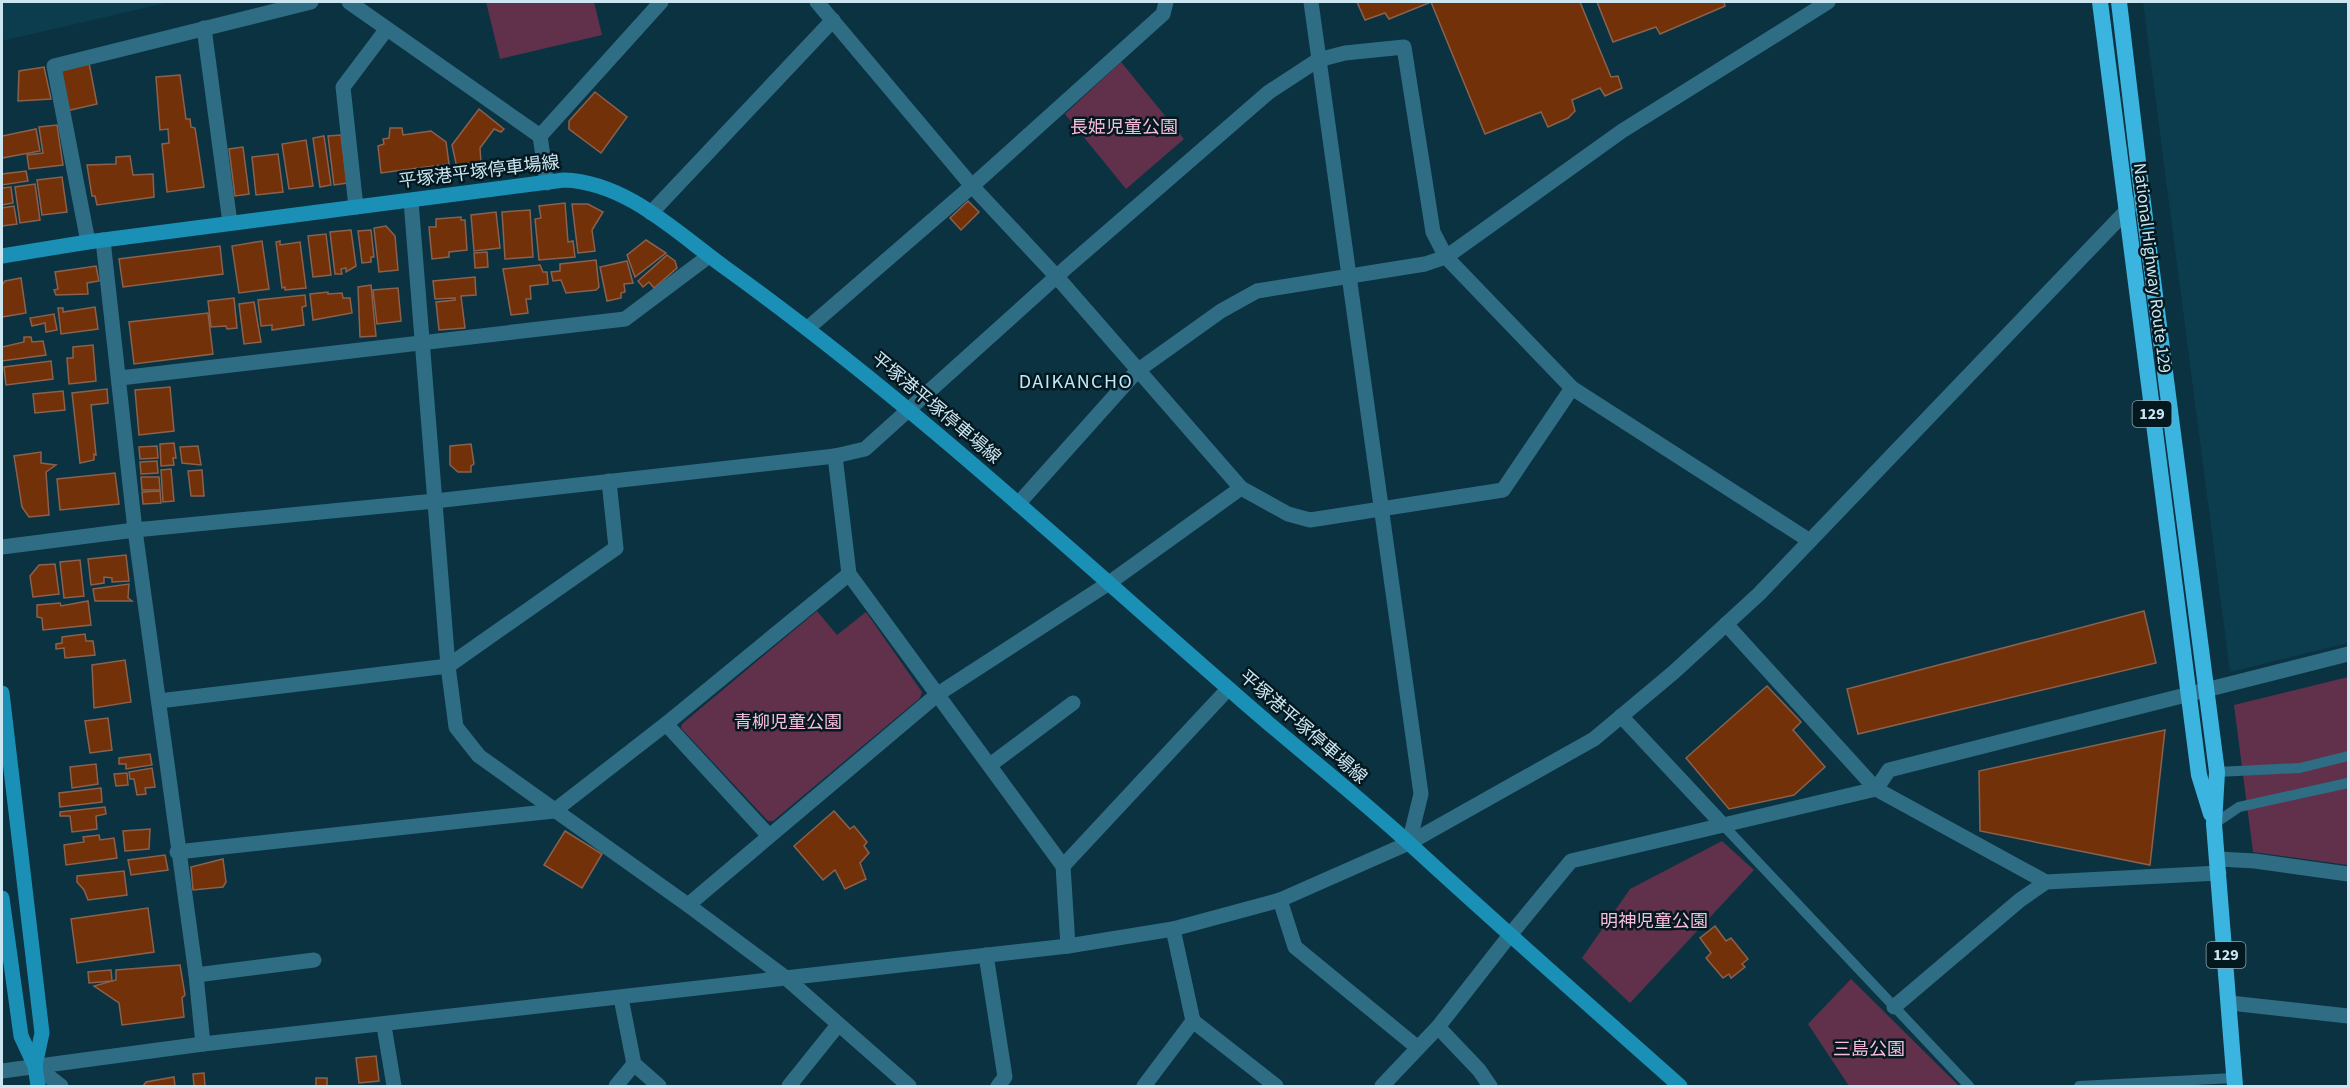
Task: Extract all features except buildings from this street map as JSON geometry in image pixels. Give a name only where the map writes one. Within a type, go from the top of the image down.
[{"type":"highway","name":"National Highway Route 129","points":[[2100,2],[2125,213],[2199,775],[2214,824]]},
{"type":"highway","name":"National Highway Route 129","points":[[2119,2],[2217,772],[2214,824],[2235,1082]]},
{"type":"main road","name":"平塚港平塚停車場線","points":[[2,256],[95,241],[547,183],[585,181],[614,190],[651,213],[808,328],[911,410],[1228,689],[1409,843],[1680,1086]]},
{"type":"main road","points":[[2,693],[42,1033],[35,1066]]},
{"type":"main road","points":[[2,898],[21,1036],[35,1066],[38,1086]]},
{"type":"street","points":[[203,1044],[196,975],[177,852],[135,530],[120,378],[95,241],[54,66],[311,2]]},
{"type":"street","points":[[349,2],[540,136],[547,183]]},
{"type":"street","points":[[540,136],[661,2]]},
{"type":"street","points":[[817,2],[972,186],[1057,277],[1241,488],[1288,514],[1310,520],[1503,490],[1572,388]]},
{"type":"street","points":[[808,328],[972,186],[1163,14],[1166,2]]},
{"type":"street","points":[[1311,2],[1421,794],[1409,843]]},
{"type":"street","points":[[1018,504],[1137,371],[1221,311],[1257,291],[1348,274],[1425,264],[1446,257],[1622,131],[1828,2]]},
{"type":"street","points":[[651,213],[833,20]]},
{"type":"street","points":[[204,28],[230,224]]},
{"type":"street","points":[[356,207],[343,87],[386,30]]},
{"type":"street","points":[[2,547],[135,530],[435,501],[835,456],[865,449],[1269,92],[1318,60],[1345,53],[1404,46],[1433,232],[1446,257],[1572,388],[1810,541]]},
{"type":"street","points":[[2,1071],[203,1044],[384,1026],[1068,946],[1173,929],[1280,900],[1409,843],[1594,739],[1726,624],[1810,541],[2142,195]]},
{"type":"street","points":[[411,201],[448,666],[456,727],[479,756],[786,978],[909,1086]]},
{"type":"street","points":[[120,378],[625,319],[710,256]]},
{"type":"street","points":[[835,456],[849,574],[1063,866],[1068,946]]},
{"type":"street","points":[[159,701],[448,666],[616,548],[609,481]]},
{"type":"street","points":[[688,905],[938,694],[1109,583],[1241,488]]},
{"type":"street","points":[[177,852],[554,811],[666,724],[849,574]]},
{"type":"street","points":[[1726,624],[1876,789],[2046,882]]},
{"type":"street","points":[[1382,1086],[1438,1027],[1509,934],[1571,861],[1876,789],[1889,770],[2349,654]]},
{"type":"street","points":[[1063,866],[1228,689]]},
{"type":"street","points":[[990,765],[1073,703]]},
{"type":"street","points":[[1621,716],[1723,825]]},
{"type":"street","points":[[666,724],[769,836]]},
{"type":"street","points":[[1894,1007],[2020,900],[2046,882],[2255,861],[2349,874]]},
{"type":"street","points":[[1280,900],[1295,947],[1418,1048]]},
{"type":"street","points":[[1173,929],[1193,1021],[1276,1086]]},
{"type":"street","points":[[986,955],[1005,1077],[998,1086]]},
{"type":"street","points":[[196,975],[314,960]]},
{"type":"street","points":[[621,998],[634,1065],[659,1086]]},
{"type":"street","points":[[2230,1003],[2349,1016]]},
{"type":"street","points":[[1144,1086],[1193,1021]]},
{"type":"street","points":[[789,1086],[838,1025]]},
{"type":"street","points":[[384,1026],[394,1086]]},
{"type":"street","points":[[1438,1027],[1479,1070],[1490,1086]]},
{"type":"street","points":[[616,1086],[634,1065]]},
{"type":"street","points":[[35,1066],[61,1086]]},
{"type":"lane","points":[[2217,772],[2300,768],[2349,756]]},
{"type":"lane","points":[[2214,824],[2239,807],[2349,783]]},
{"type":"lane","points":[[1723,825],[1970,1086]]},
{"type":"lane","points":[[2079,1086],[2235,1082]]},
{"type":"shaded area","points":[[2,2],[170,2],[2,41]]},
{"type":"shaded area","points":[[2143,2],[2348,2],[2348,643],[2230,672]]},
{"type":"green space","points":[[486,2],[594,2],[602,35],[500,59]]},
{"type":"green space","name":"長姫児童公園","points":[[1121,62],[1184,139],[1126,189],[1065,114]]},
{"type":"green space","name":"青柳児童公園","points":[[817,611],[837,635],[866,612],[922,692],[920,698],[773,821],[768,821],[681,728],[682,724]]},
{"type":"green space","points":[[2348,677],[2348,865],[2253,852],[2234,705]]},
{"type":"green space","name":"明神児童公園","points":[[1722,841],[1754,870],[1630,1003],[1582,958],[1630,889]]},
{"type":"green space","name":"三島公園","points":[[1851,979],[1959,1086],[1849,1086],[1808,1024]]},
{"type":"district","name":"DAIKANCHO","points":[[1076,382]]}]
